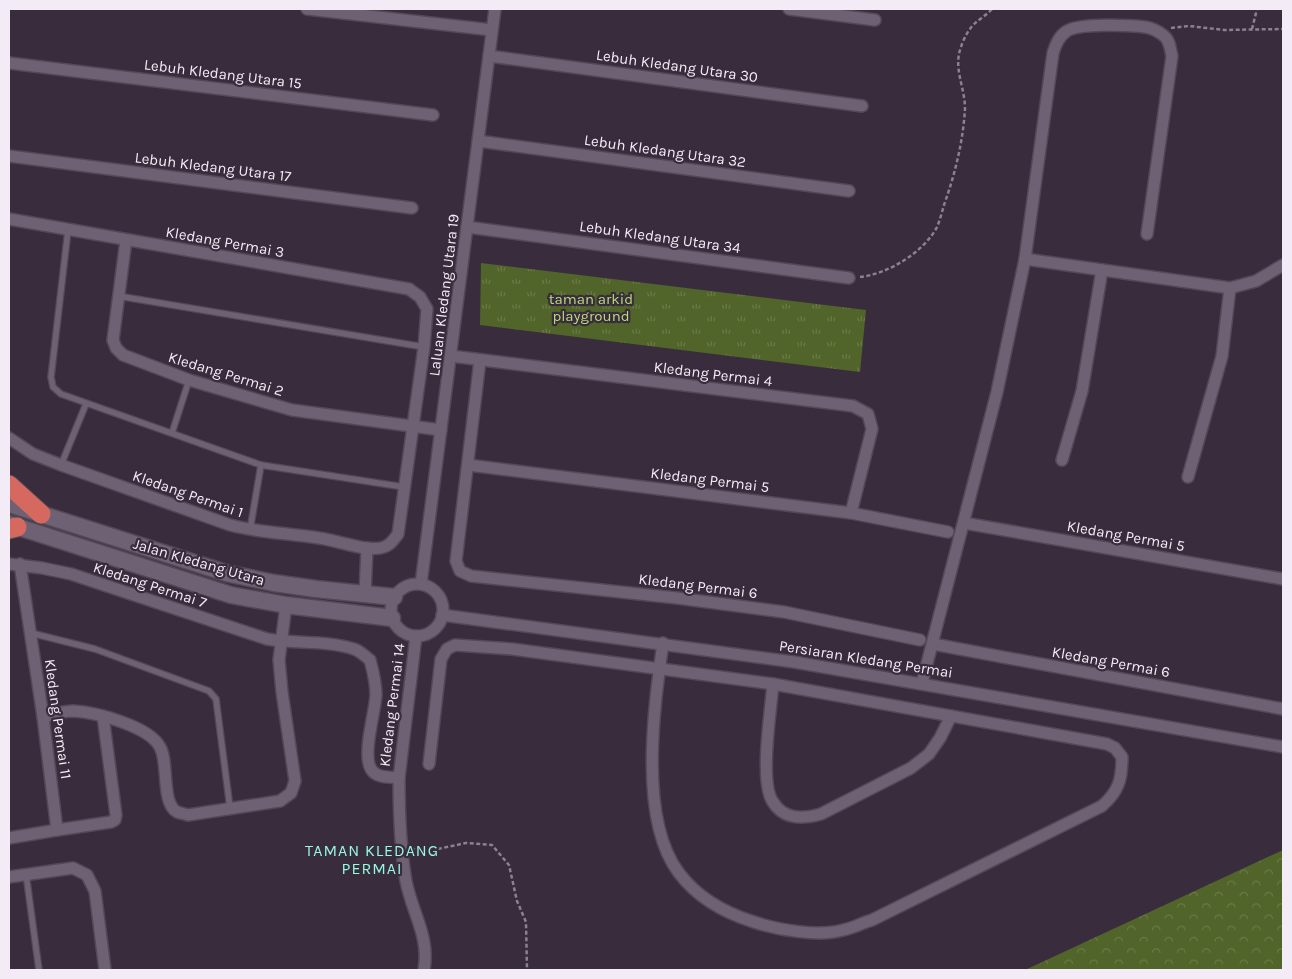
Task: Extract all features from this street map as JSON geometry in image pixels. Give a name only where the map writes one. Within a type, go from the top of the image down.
[{"type":"highway","points":[[9,485],[41,514]]},
{"type":"main road","name":"Jalan Kledang Utara","points":[[9,504],[226,572],[274,583],[394,597]]},
{"type":"main road","name":"Jalan Kledang Utara","points":[[12,527],[231,595],[286,605],[392,618]]},
{"type":"street","points":[[307,9],[492,30]]},
{"type":"street","name":"Laluan Kledang Utara 19","points":[[421,584],[468,227],[494,9]]},
{"type":"street","points":[[789,9],[875,20]]},
{"type":"street","points":[[922,683],[997,392],[1025,259],[1053,53],[1057,42],[1068,30],[1082,26],[1144,27],[1164,36],[1170,44],[1172,56],[1147,234]]},
{"type":"street","name":"Lebuh Kledang Utara 30","points":[[489,56],[862,106]]},
{"type":"street","name":"Lebuh Kledang Utara 15","points":[[9,63],[433,115]]},
{"type":"street","name":"Lebuh Kledang Utara 32","points":[[478,141],[849,191]]},
{"type":"street","name":"Lebuh Kledang Utara 17","points":[[9,156],[412,208]]},
{"type":"street","name":"Kledang Permai 3","points":[[9,219],[409,289],[420,297],[427,309],[424,347]]},
{"type":"street","name":"Lebuh Kledang Utara 34","points":[[468,227],[849,278]]},
{"type":"street","name":"Kledang Permai 2","points":[[126,240],[113,340],[116,348],[123,355],[189,380],[292,410],[441,430]]},
{"type":"street","points":[[1025,259],[1230,288],[1256,281],[1283,265]]},
{"type":"street","points":[[1062,460],[1082,391],[1102,270]]},
{"type":"street","points":[[1188,477],[1222,356],[1230,288]]},
{"type":"street","points":[[365,594],[367,548],[383,548],[392,542],[398,534],[424,347]]},
{"type":"street","name":"Kledang Permai 4","points":[[451,356],[853,406],[868,414],[872,429],[851,513]]},
{"type":"street","points":[[468,465],[480,360]]},
{"type":"street","name":"Kledang Permai 1","points":[[9,438],[33,454],[61,466],[230,525],[249,530],[318,538],[367,548]]},
{"type":"street","name":"Kledang Permai 5","points":[[468,465],[851,513],[948,532]]},
{"type":"street","name":"Kledang Permai 6","points":[[468,465],[456,561],[460,571],[471,576],[677,598],[784,612],[920,640]]},
{"type":"street","name":"Kledang Permai 5","points":[[964,524],[1283,579]]},
{"type":"street","name":"Kledang Permai 11","points":[[14,564],[31,633],[57,830]]},
{"type":"street","name":"Kledang Permai 7","points":[[14,564],[71,574],[241,631],[281,641]]},
{"type":"street","points":[[421,584],[433,590],[438,595],[443,608],[440,622],[430,632],[416,636],[401,631],[392,618],[390,611],[394,597],[405,586],[421,584]]},
{"type":"street","points":[[43,717],[58,712],[73,711],[103,716],[122,722],[150,736],[160,746],[165,767],[168,801],[176,811],[188,815],[280,801],[291,794],[295,781],[282,692],[280,660],[286,605]]},
{"type":"street","name":"Persiaran Kledang Permai","points":[[442,614],[794,662],[1283,747]]},
{"type":"street","name":"Kledang Permai 14","points":[[416,636],[399,778],[401,848],[406,884],[426,947],[424,970]]},
{"type":"street","name":"Kledang Permai 14","points":[[281,641],[333,644],[355,650],[370,660],[376,695],[368,756],[371,769],[379,776],[399,778]]},
{"type":"street","points":[[429,764],[441,659],[447,649],[455,645],[512,649],[660,670],[773,684],[1107,744],[1115,748],[1122,756],[1119,785],[1113,797],[1102,806],[872,920],[842,931],[778,930],[743,919],[707,901],[678,873],[663,843],[651,776],[653,736],[660,670],[663,644]]},
{"type":"street","name":"Kledang Permai 6","points":[[933,644],[1283,709]]},
{"type":"street","points":[[773,684],[767,754],[767,784],[772,802],[782,812],[793,817],[805,818],[821,814],[911,768],[929,754],[940,738],[951,716]]},
{"type":"street","points":[[9,838],[115,820],[116,815],[103,716]]},
{"type":"street","points":[[9,876],[73,868],[87,875],[96,891],[105,970]]},
{"type":"lane","points":[[68,230],[51,377],[53,387],[61,394],[261,465],[404,487]]},
{"type":"lane","points":[[118,296],[424,347]]},
{"type":"lane","points":[[172,433],[189,380]]},
{"type":"lane","points":[[61,466],[86,404]]},
{"type":"lane","points":[[249,530],[261,465]]},
{"type":"lane","points":[[31,633],[95,649],[208,691],[216,699],[230,808]]},
{"type":"lane","points":[[26,874],[39,970]]},
{"type":"path","points":[[849,278],[873,276],[894,266],[918,250],[937,227],[962,144],[965,107],[963,86],[958,71],[960,50],[970,28],[992,9]]},
{"type":"path","points":[[1252,29],[1257,9]]},
{"type":"path","points":[[1154,30],[1189,26],[1224,30],[1283,29]]},
{"type":"path","points":[[401,848],[433,850],[466,843],[492,845],[509,865],[517,901],[526,922],[527,970]]},
{"type":"green space","name":"taman arkid playground","points":[[481,263],[866,310],[860,372],[480,325]]},
{"type":"green space","points":[[1283,850],[1283,970],[1025,970]]},
{"type":"district","name":"TAMAN KLEDANG PERMAI","points":[[372,859]]}]
